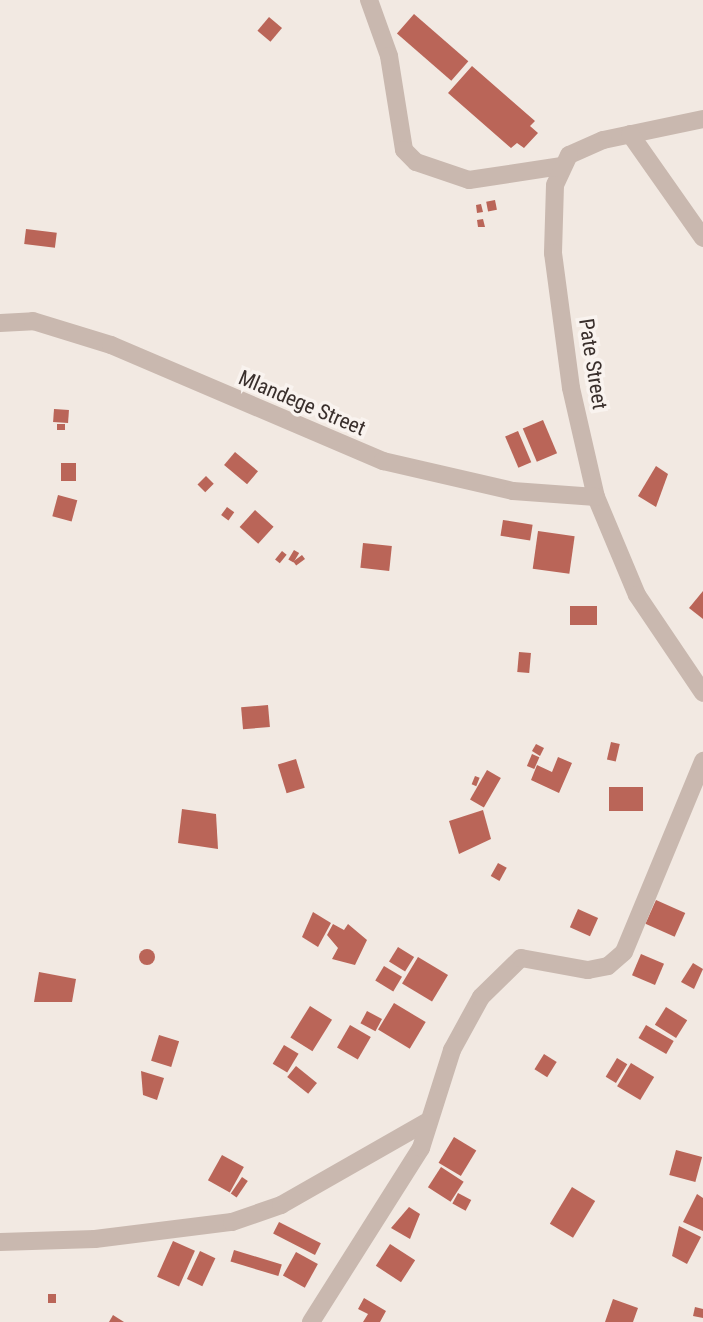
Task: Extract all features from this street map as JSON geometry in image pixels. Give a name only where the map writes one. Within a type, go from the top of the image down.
[{"type":"street","points":[[369,0],[389,56],[404,150],[415,162],[469,180],[562,166],[580,149],[630,134],[703,119]]},
{"type":"street","points":[[630,134],[703,238]]},
{"type":"street","name":"Pate Street","points":[[562,166],[553,253],[571,388],[596,497],[637,595],[703,693]]},
{"type":"street","name":"Mlandege Street","points":[[0,323],[33,321],[111,345],[308,434],[383,461],[513,491],[596,497]]},
{"type":"street","points":[[311,1322],[404,1179],[462,1028],[506,968],[533,956],[588,970],[608,966],[624,952],[703,761]]},
{"type":"street","points":[[0,1242],[95,1239],[232,1222],[281,1205],[428,1121]]},
{"type":"building","points":[[414,14],[468,61],[451,81],[397,34]]},
{"type":"building","points":[[269,17],[282,28],[270,42],[257,31]]},
{"type":"building","points":[[472,66],[535,121],[530,126],[538,133],[524,148],[517,143],[511,148],[448,93]]},
{"type":"building","points":[[495,200],[497,210],[488,212],[486,202]]},
{"type":"building","points":[[481,204],[483,212],[477,213],[476,205]]},
{"type":"building","points":[[483,219],[485,227],[478,227],[477,220]]},
{"type":"building","points":[[26,229],[57,233],[55,248],[24,244]]},
{"type":"building","points":[[54,409],[69,410],[68,423],[53,422]]},
{"type":"building","points":[[543,420],[557,453],[537,462],[523,429]]},
{"type":"building","points":[[57,424],[65,424],[65,430],[57,430]]},
{"type":"building","points":[[518,431],[531,462],[518,468],[505,436]]},
{"type":"building","points":[[235,452],[258,471],[247,484],[224,465]]},
{"type":"building","points":[[61,463],[76,463],[76,481],[61,481]]},
{"type":"building","points":[[656,466],[668,474],[656,507],[638,496]]},
{"type":"building","points":[[206,476],[214,484],[205,492],[198,484]]},
{"type":"building","points":[[58,495],[77,500],[72,521],[52,516]]},
{"type":"building","points":[[227,507],[234,512],[228,520],[221,515]]},
{"type":"building","points":[[255,510],[274,527],[258,544],[240,527]]},
{"type":"building","points":[[503,520],[533,525],[530,540],[500,536]]},
{"type":"building","points":[[538,531],[575,536],[569,574],[533,569]]},
{"type":"building","points":[[363,543],[392,546],[389,571],[360,568]]},
{"type":"building","points":[[294,550],[299,553],[293,563],[288,559]]},
{"type":"building","points":[[282,551],[287,555],[280,563],[275,560]]},
{"type":"building","points":[[302,555],[305,559],[296,566],[293,562]]},
{"type":"building","points":[[703,591],[703,619],[689,608]]},
{"type":"building","points":[[570,606],[597,606],[597,625],[570,625]]},
{"type":"building","points":[[519,652],[531,653],[529,673],[517,672]]},
{"type":"building","points":[[268,705],[270,727],[243,729],[241,707]]},
{"type":"building","points":[[611,742],[620,744],[616,762],[607,760]]},
{"type":"building","points":[[536,744],[544,748],[540,756],[532,751]]},
{"type":"building","points":[[532,754],[539,757],[534,769],[527,766]]},
{"type":"building","points":[[558,757],[572,763],[559,793],[531,780],[537,765],[552,772]]},
{"type":"building","points":[[296,759],[305,788],[287,793],[278,765]]},
{"type":"building","points":[[487,770],[501,778],[484,807],[470,799]]},
{"type":"building","points":[[475,776],[480,778],[476,786],[472,784]]},
{"type":"building","points":[[609,787],[643,787],[643,811],[609,811]]},
{"type":"building","points":[[182,809],[216,814],[218,849],[178,843]]},
{"type":"building","points":[[483,810],[491,839],[459,854],[449,821]]},
{"type":"building","points":[[498,863],[507,868],[499,881],[491,876]]},
{"type":"building","points":[[656,900],[685,913],[675,937],[645,924]]},
{"type":"building","points":[[578,909],[598,918],[590,936],[570,927]]},
{"type":"building","points":[[313,912],[331,923],[318,947],[302,937]]},
{"type":"building","points":[[333,924],[344,930],[348,924],[367,940],[355,965],[332,959],[338,948],[327,935]]},
{"type":"building","points":[[398,947],[414,957],[405,971],[389,961]]},
{"type":"building","points":[[144,949],[150,949],[155,957],[153,963],[144,965],[139,960],[139,954]]},
{"type":"building","points":[[641,954],[664,964],[655,985],[632,975]]},
{"type":"building","points":[[418,957],[448,975],[432,1002],[402,984]]},
{"type":"building","points":[[693,963],[703,969],[694,989],[681,982]]},
{"type":"building","points":[[384,966],[402,977],[393,991],[375,981]]},
{"type":"building","points":[[39,972],[76,979],[72,1002],[34,1002]]},
{"type":"building","points":[[394,1003],[426,1022],[410,1049],[378,1030]]},
{"type":"building","points":[[310,1006],[332,1020],[312,1051],[290,1037]]},
{"type":"building","points":[[666,1007],[687,1020],[676,1038],[655,1025]]},
{"type":"building","points":[[367,1011],[382,1019],[375,1031],[360,1023]]},
{"type":"building","points":[[350,1025],[371,1037],[358,1060],[337,1048]]},
{"type":"building","points":[[646,1025],[674,1041],[666,1054],[638,1038]]},
{"type":"building","points":[[159,1035],[179,1041],[171,1067],[151,1061]]},
{"type":"building","points":[[284,1045],[299,1054],[287,1073],[273,1064]]},
{"type":"building","points":[[544,1054],[557,1062],[547,1077],[534,1069]]},
{"type":"building","points":[[617,1058],[627,1064],[616,1083],[606,1077]]},
{"type":"building","points":[[631,1063],[654,1077],[640,1100],[617,1086]]},
{"type":"building","points":[[296,1066],[317,1083],[308,1094],[287,1077]]},
{"type":"building","points":[[141,1071],[164,1078],[157,1100],[143,1095]]},
{"type":"building","points":[[454,1137],[476,1150],[461,1176],[439,1163]]},
{"type":"building","points":[[676,1150],[702,1157],[695,1182],[669,1175]]},
{"type":"building","points":[[222,1155],[244,1167],[230,1192],[208,1180]]},
{"type":"building","points":[[441,1167],[464,1182],[451,1202],[428,1187]]},
{"type":"building","points":[[242,1177],[248,1181],[237,1197],[231,1194]]},
{"type":"building","points":[[572,1187],[595,1201],[573,1238],[550,1224]]},
{"type":"building","points":[[458,1193],[471,1200],[466,1211],[452,1204]]},
{"type":"building","points":[[697,1194],[703,1198],[703,1231],[683,1222]]},
{"type":"building","points":[[409,1207],[420,1214],[410,1239],[391,1228]]},
{"type":"building","points":[[279,1222],[321,1243],[315,1255],[273,1234]]},
{"type":"building","points":[[679,1226],[701,1237],[687,1264],[672,1256]]},
{"type":"building","points":[[173,1241],[195,1251],[179,1286],[157,1277]]},
{"type":"building","points":[[390,1244],[415,1260],[401,1282],[376,1266]]},
{"type":"building","points":[[234,1250],[282,1265],[278,1276],[230,1261]]},
{"type":"building","points":[[200,1251],[215,1258],[202,1286],[187,1279]]},
{"type":"building","points":[[296,1252],[318,1264],[305,1288],[283,1276]]},
{"type":"building","points":[[48,1294],[56,1294],[56,1303],[48,1303]]},
{"type":"building","points":[[364,1298],[386,1311],[380,1322],[363,1322],[368,1314],[358,1309]]},
{"type":"building","points":[[613,1299],[638,1308],[633,1322],[605,1322]]},
{"type":"building","points":[[695,1307],[703,1309],[703,1318],[693,1316]]},
{"type":"building","points":[[113,1315],[124,1322],[109,1322]]}]
